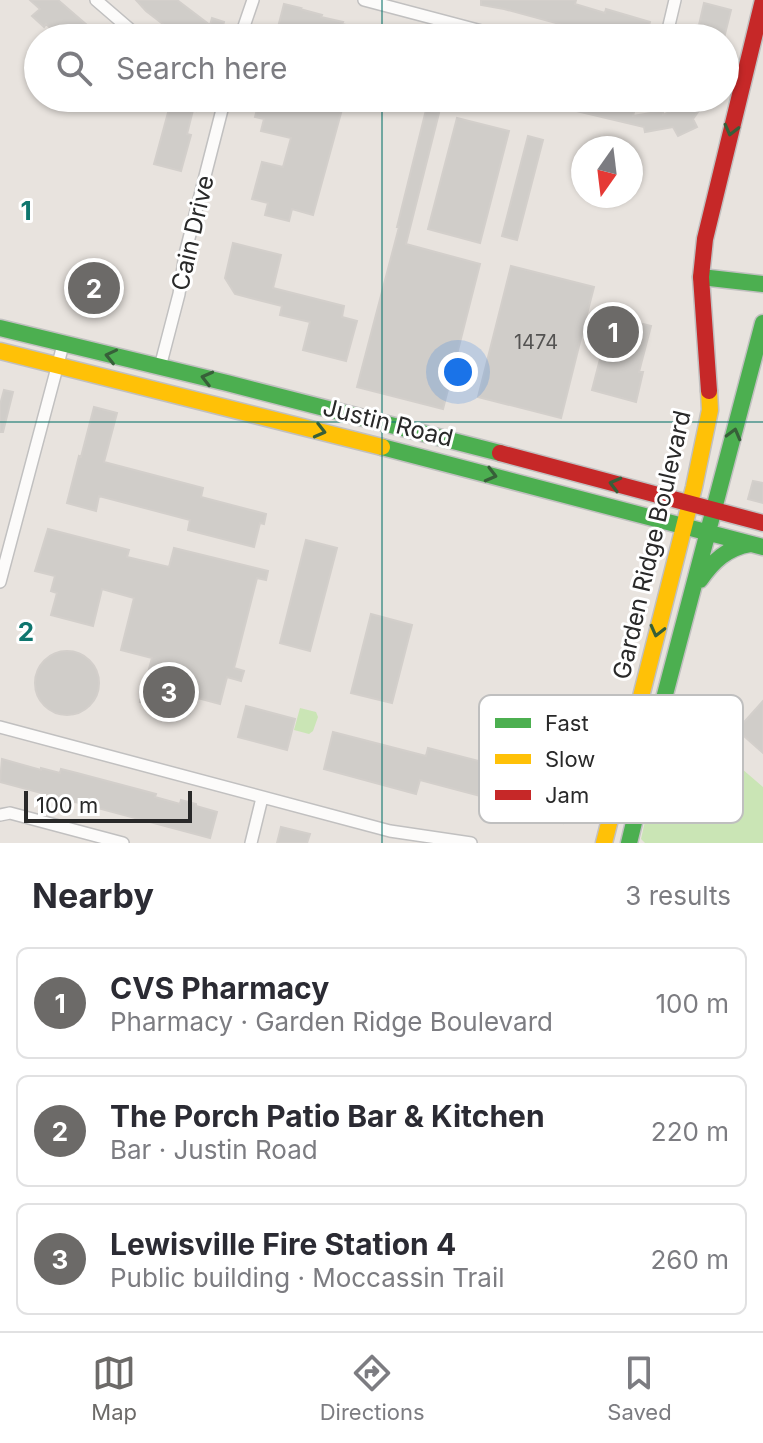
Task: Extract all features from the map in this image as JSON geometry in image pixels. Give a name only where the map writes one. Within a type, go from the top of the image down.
[{"type":"main road","name":"Garden Ridge Boulevard","points":[[739,97],[763,0]]},
{"type":"main road","name":"Garden Ridge Boulevard","points":[[641,695],[690,504],[710,410],[701,277],[707,227],[735,112]]},
{"type":"main road","points":[[701,277],[763,284]]},
{"type":"main road","points":[[665,695],[763,323]]},
{"type":"main road","name":"Justin Road","points":[[0,328],[454,440],[763,523]]},
{"type":"main road","name":"Justin Road","points":[[0,351],[452,464],[757,546]]},
{"type":"main road","points":[[248,413],[254,389]]},
{"type":"main road","points":[[452,464],[454,440]]},
{"type":"main road","points":[[692,596],[715,560],[731,549],[757,546]]},
{"type":"main road","name":"Garden Ridge Boulevard","points":[[604,843],[609,823]]},
{"type":"main road","points":[[629,843],[634,823]]},
{"type":"street","points":[[96,0],[124,24]]},
{"type":"street","points":[[245,24],[253,0]]},
{"type":"street","points":[[364,0],[398,4],[463,24]]},
{"type":"street","points":[[669,24],[675,0]]},
{"type":"street","name":"Cain Drive","points":[[160,367],[221,112]]},
{"type":"street","points":[[0,582],[63,345]]},
{"type":"street","points":[[0,727],[262,798],[389,837],[471,843]]},
{"type":"street","points":[[251,843],[262,798]]},
{"type":"street","points":[[0,815],[10,813],[121,843]]},
{"type":"green space","points":[[300,708],[316,712],[318,717],[309,734],[294,730]]},
{"type":"green space","points":[[743,770],[763,787],[763,843],[645,843],[641,839],[645,823],[743,823]]},
{"type":"building","points":[[30,0],[58,0],[86,24],[41,24],[32,16],[40,9]]},
{"type":"building","points":[[136,0],[177,0],[209,24],[163,24]]},
{"type":"building","points":[[481,0],[576,0],[575,4],[605,13],[606,9],[650,22],[559,24],[481,5]]},
{"type":"building","points":[[704,3],[731,10],[728,24],[699,24]]},
{"type":"building","points":[[284,4],[343,22],[342,24],[279,24]]},
{"type":"building","points":[[212,18],[224,24],[210,24]]},
{"type":"building","points":[[168,112],[192,112],[187,134],[191,135],[181,171],[154,164]]},
{"type":"building","points":[[256,112],[341,112],[313,215],[292,209],[289,221],[265,215],[268,203],[252,199],[262,162],[283,167],[291,138],[261,131],[264,119],[255,117]]},
{"type":"building","points":[[426,112],[439,113],[406,244],[480,264],[443,409],[357,387]]},
{"type":"building","points":[[581,112],[634,112],[633,116],[657,112],[663,112],[663,115],[669,112],[698,112],[693,119],[697,127],[678,136],[673,127],[645,132],[644,127]]},
{"type":"building","points":[[457,118],[509,131],[480,243],[428,229]]},
{"type":"building","points":[[528,136],[543,140],[517,240],[502,236]]},
{"type":"building","points":[[233,243],[281,255],[273,288],[344,306],[342,317],[357,321],[346,361],[303,350],[310,322],[280,315],[282,306],[235,294],[225,278]]},
{"type":"building","points":[[511,266],[594,287],[586,318],[609,324],[611,316],[651,326],[639,372],[643,372],[636,402],[592,390],[606,336],[583,330],[561,418],[478,397]]},
{"type":"building","points":[[79,269],[115,277],[108,309],[73,299]]},
{"type":"building","points":[[4,390],[13,392],[3,432],[0,432],[0,405]]},
{"type":"building","points":[[94,407],[117,413],[104,462],[203,488],[201,497],[266,514],[264,524],[260,523],[254,547],[188,530],[190,520],[99,496],[96,511],[67,503]]},
{"type":"building","points":[[753,481],[763,483],[763,503],[748,499]]},
{"type":"building","points":[[48,529],[129,550],[127,557],[169,567],[174,548],[268,571],[266,580],[257,578],[234,668],[244,671],[241,681],[227,677],[220,704],[194,697],[190,713],[140,702],[152,658],[121,650],[134,598],[102,589],[93,626],[51,615],[57,593],[51,591],[55,576],[35,571]]},
{"type":"building","points":[[306,540],[337,548],[310,651],[280,643]]},
{"type":"building","points":[[371,614],[412,625],[392,703],[351,693]]},
{"type":"building","points":[[61,651],[73,651],[90,660],[97,671],[97,695],[90,706],[73,715],[61,715],[49,710],[40,701],[35,689],[35,677],[40,665],[49,656]]},
{"type":"building","points":[[763,701],[763,753],[743,735],[743,723]]},
{"type":"building","points":[[246,706],[295,719],[287,750],[238,737]]},
{"type":"building","points":[[333,732],[426,756],[428,748],[479,761],[479,796],[420,780],[416,794],[324,769]]},
{"type":"building","points":[[2,759],[41,770],[60,773],[61,769],[77,773],[156,794],[155,797],[180,804],[181,800],[196,804],[217,812],[210,838],[0,782]]},
{"type":"building","points":[[281,827],[310,834],[307,843],[277,843]]},
{"type":"traffic: fast","points":[[701,277],[763,284]]},
{"type":"traffic: fast","points":[[665,695],[763,323]]},
{"type":"traffic: fast","points":[[0,328],[500,453]]},
{"type":"traffic: fast","points":[[382,447],[763,547]]},
{"type":"traffic: fast","points":[[700,580],[721,556],[750,544]]},
{"type":"traffic: fast","points":[[629,843],[634,823]]},
{"type":"traffic: slow","points":[[0,351],[382,447]]},
{"type":"traffic: slow","points":[[641,695],[694,487],[710,410],[709,391]]},
{"type":"traffic: slow","points":[[604,843],[609,823]]},
{"type":"traffic: jam","points":[[739,99],[763,0]]},
{"type":"traffic: jam","points":[[709,391],[701,277],[705,239],[736,112]]},
{"type":"traffic: jam","points":[[500,453],[763,523]]},
{"type":"place","name":"The Porch Patio Bar & Kitchen","points":[[94,288]]},
{"type":"place","name":"CVS Pharmacy","points":[[613,332]]},
{"type":"place","name":"Lewisville Fire Station 4","points":[[169,692]]}]
